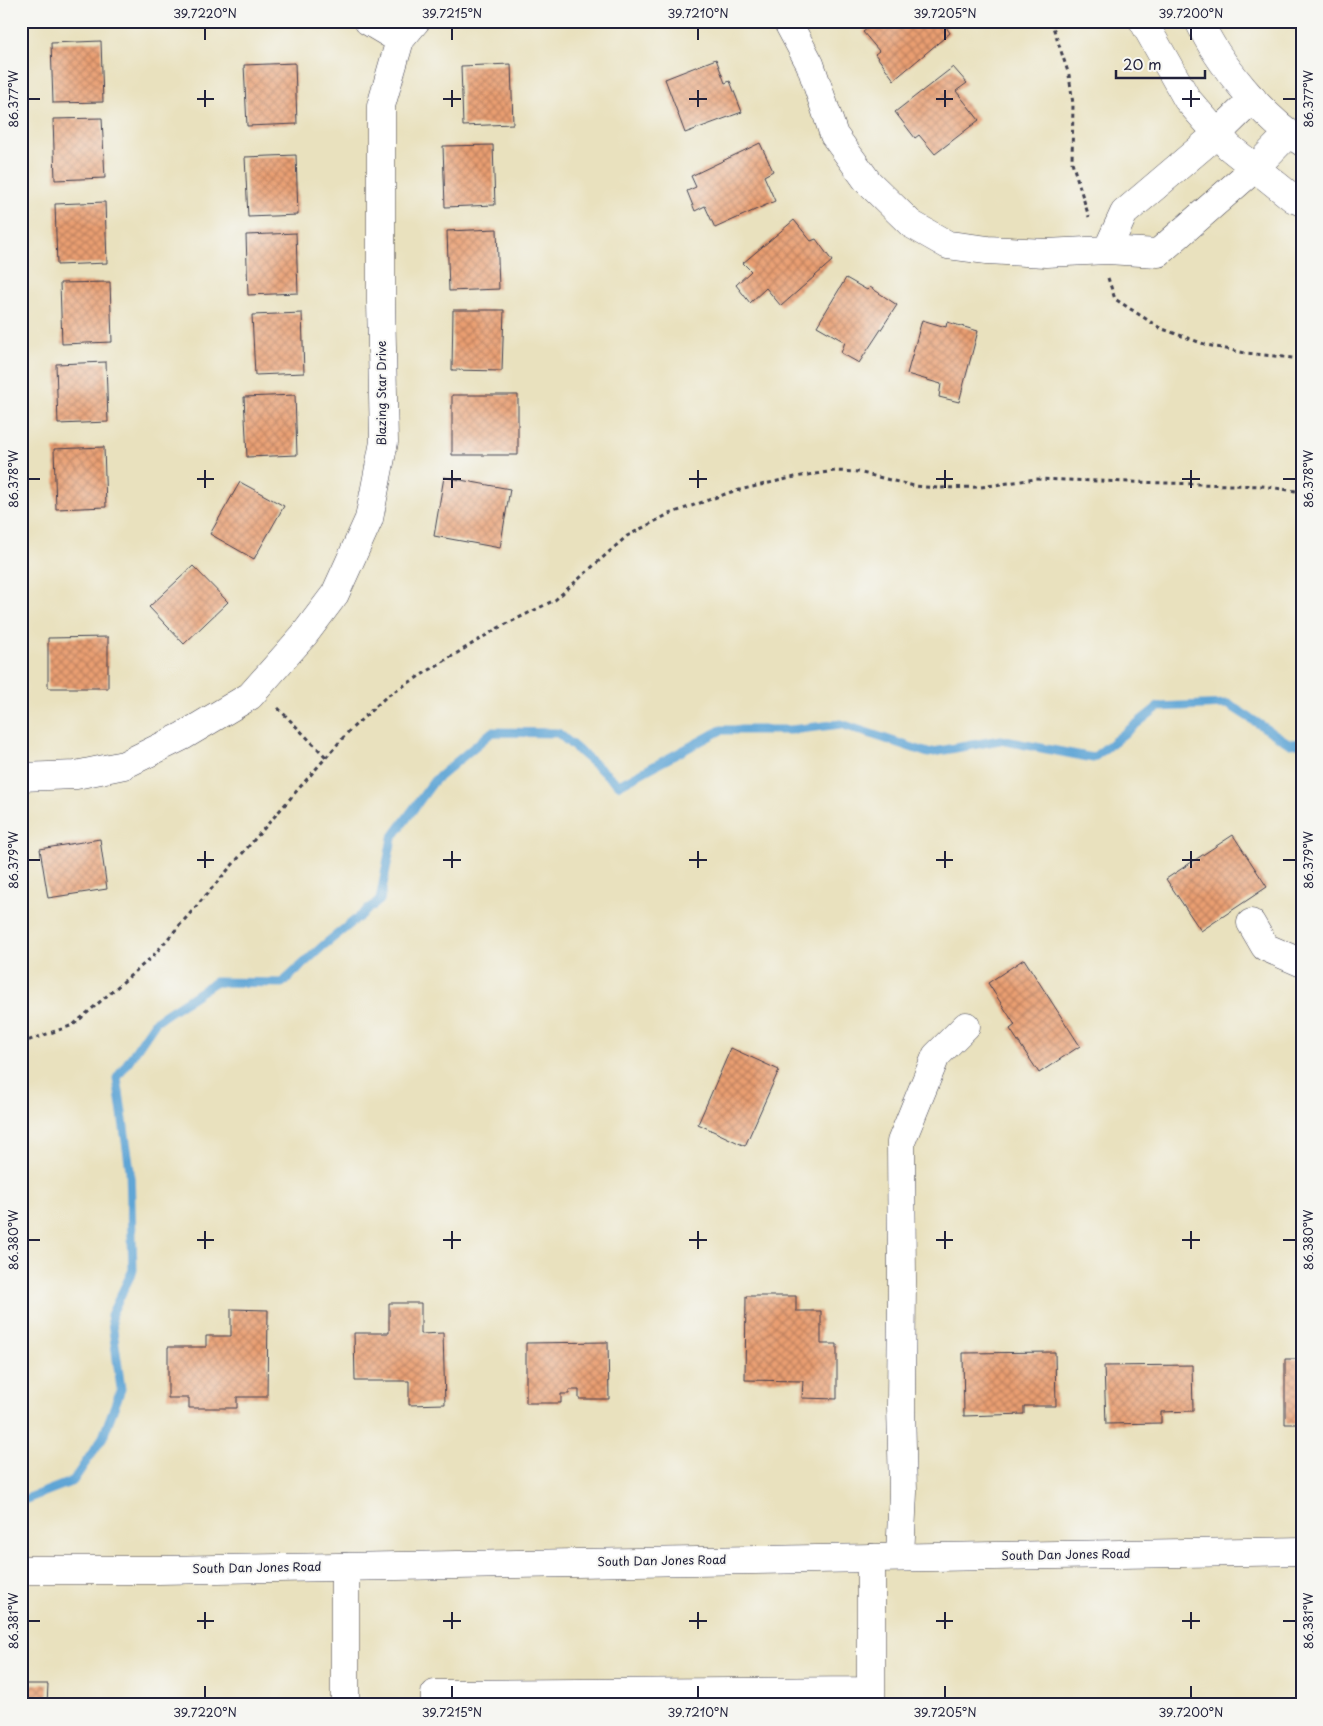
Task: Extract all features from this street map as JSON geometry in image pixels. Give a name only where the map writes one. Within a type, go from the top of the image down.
[{"type":"street","points":[[368,21],[408,30]]},
{"type":"street","points":[[787,21],[810,64],[834,135],[868,182],[911,224],[948,245],[987,250],[1046,253],[1107,250],[1158,253],[1256,168],[1295,138],[1252,98],[1207,40],[1199,21]]},
{"type":"street","points":[[1143,21],[1187,99],[1217,134],[1229,147],[1294,199],[1302,202]]},
{"type":"street","name":"Blazing Star Drive","points":[[21,777],[76,776],[124,765],[183,736],[250,696],[304,635],[335,594],[369,519],[384,442],[381,301],[381,106],[408,30]]},
{"type":"street","points":[[1107,250],[1124,213],[1217,134],[1252,98]]},
{"type":"street","points":[[1250,924],[1265,948],[1302,963]]},
{"type":"street","points":[[900,1558],[903,1492],[901,1406],[901,1142],[936,1056],[966,1026]]},
{"type":"street","name":"South Dan Jones Road","points":[[21,1570],[345,1567],[1302,1551]]},
{"type":"street","points":[[435,1705],[435,1694],[510,1699],[872,1698],[871,1558]]},
{"type":"street","points":[[345,1567],[345,1705]]},
{"type":"path","points":[[21,1043],[73,1026],[152,957],[349,731],[387,696],[498,628],[555,600],[627,536],[669,514],[731,492],[795,477],[835,471],[858,472],[914,486],[938,488],[980,487],[1035,479],[1262,486],[1302,492]]},
{"type":"path","points":[[278,708],[326,757]]},
{"type":"building","points":[[877,21],[927,21],[930,24],[933,21],[942,21],[950,33],[894,80],[875,54],[879,51],[863,32]]},
{"type":"building","points":[[101,41],[103,102],[53,103],[51,43]]},
{"type":"building","points":[[716,59],[725,83],[730,81],[742,112],[685,133],[665,79]]},
{"type":"building","points":[[295,63],[297,124],[247,126],[244,65]]},
{"type":"building","points":[[511,64],[513,124],[463,126],[461,66]]},
{"type":"building","points":[[953,67],[967,83],[956,91],[979,120],[935,154],[919,135],[915,138],[895,112]]},
{"type":"building","points":[[102,118],[105,178],[55,180],[53,119]]},
{"type":"building","points":[[760,143],[773,171],[764,176],[775,201],[715,228],[705,206],[695,211],[687,191],[696,187],[691,176]]},
{"type":"building","points":[[493,145],[495,205],[445,207],[443,146]]},
{"type":"building","points":[[296,155],[298,215],[248,217],[245,157]]},
{"type":"building","points":[[105,202],[107,263],[57,265],[55,204]]},
{"type":"building","points":[[794,220],[811,241],[816,239],[832,261],[781,306],[766,288],[750,303],[736,285],[751,271],[743,263]]},
{"type":"building","points":[[497,229],[499,289],[449,291],[447,231]]},
{"type":"building","points":[[296,233],[298,293],[248,295],[246,235]]},
{"type":"building","points":[[846,278],[867,290],[870,287],[897,305],[859,363],[841,353],[845,342],[817,326]]},
{"type":"building","points":[[110,282],[112,342],[62,344],[60,283]]},
{"type":"building","points":[[453,310],[504,310],[502,371],[452,370]]},
{"type":"building","points":[[302,313],[304,373],[255,375],[252,315]]},
{"type":"building","points":[[922,320],[946,327],[947,322],[978,331],[959,402],[939,397],[941,384],[907,374]]},
{"type":"building","points":[[106,362],[108,422],[58,424],[56,364]]},
{"type":"building","points":[[295,395],[297,455],[247,457],[244,397]]},
{"type":"building","points":[[452,395],[518,395],[518,455],[452,455]]},
{"type":"building","points":[[104,447],[106,507],[56,509],[54,449]]},
{"type":"building","points":[[444,477],[510,489],[500,548],[434,536]]},
{"type":"building","points":[[240,482],[284,506],[254,559],[210,534]]},
{"type":"building","points":[[193,566],[228,602],[184,644],[149,607]]},
{"type":"building","points":[[108,637],[108,688],[48,688],[48,638]]},
{"type":"building","points":[[1233,835],[1267,887],[1201,931],[1166,879]]},
{"type":"building","points":[[100,839],[107,889],[48,898],[40,849]]},
{"type":"building","points":[[1024,959],[1080,1046],[1039,1073],[1010,1029],[1015,1025],[988,983]]},
{"type":"building","points":[[731,1048],[779,1070],[745,1146],[698,1124]]},
{"type":"building","points":[[746,1296],[796,1296],[796,1311],[821,1311],[821,1344],[837,1344],[837,1399],[802,1398],[803,1381],[745,1380]]},
{"type":"building","points":[[389,1303],[421,1303],[421,1334],[443,1333],[445,1404],[409,1405],[409,1381],[355,1381],[354,1333],[389,1333]]},
{"type":"building","points":[[231,1309],[268,1310],[267,1397],[237,1397],[237,1408],[189,1408],[189,1398],[168,1398],[168,1347],[206,1347],[206,1336],[231,1336]]},
{"type":"building","points":[[608,1342],[609,1399],[579,1399],[579,1390],[569,1390],[569,1394],[561,1394],[561,1403],[526,1403],[526,1343]]},
{"type":"building","points":[[1055,1352],[1056,1406],[1024,1406],[1024,1414],[964,1416],[963,1353]]},
{"type":"building","points":[[1285,1359],[1302,1359],[1302,1424],[1285,1424]]},
{"type":"building","points":[[1192,1365],[1193,1411],[1161,1412],[1161,1423],[1106,1424],[1104,1366]]},
{"type":"building","points":[[21,1684],[48,1684],[47,1705],[21,1705]]},
{"type":"waterway","points":[[21,1501],[73,1481],[103,1437],[121,1389],[111,1315],[133,1270],[130,1170],[117,1078],[156,1021],[215,982],[282,983],[324,945],[380,900],[392,838],[434,781],[492,732],[558,733],[619,785],[721,730],[791,730],[841,724],[928,753],[1000,740],[1093,758],[1158,707],[1228,704],[1290,744],[1302,743]]}]
